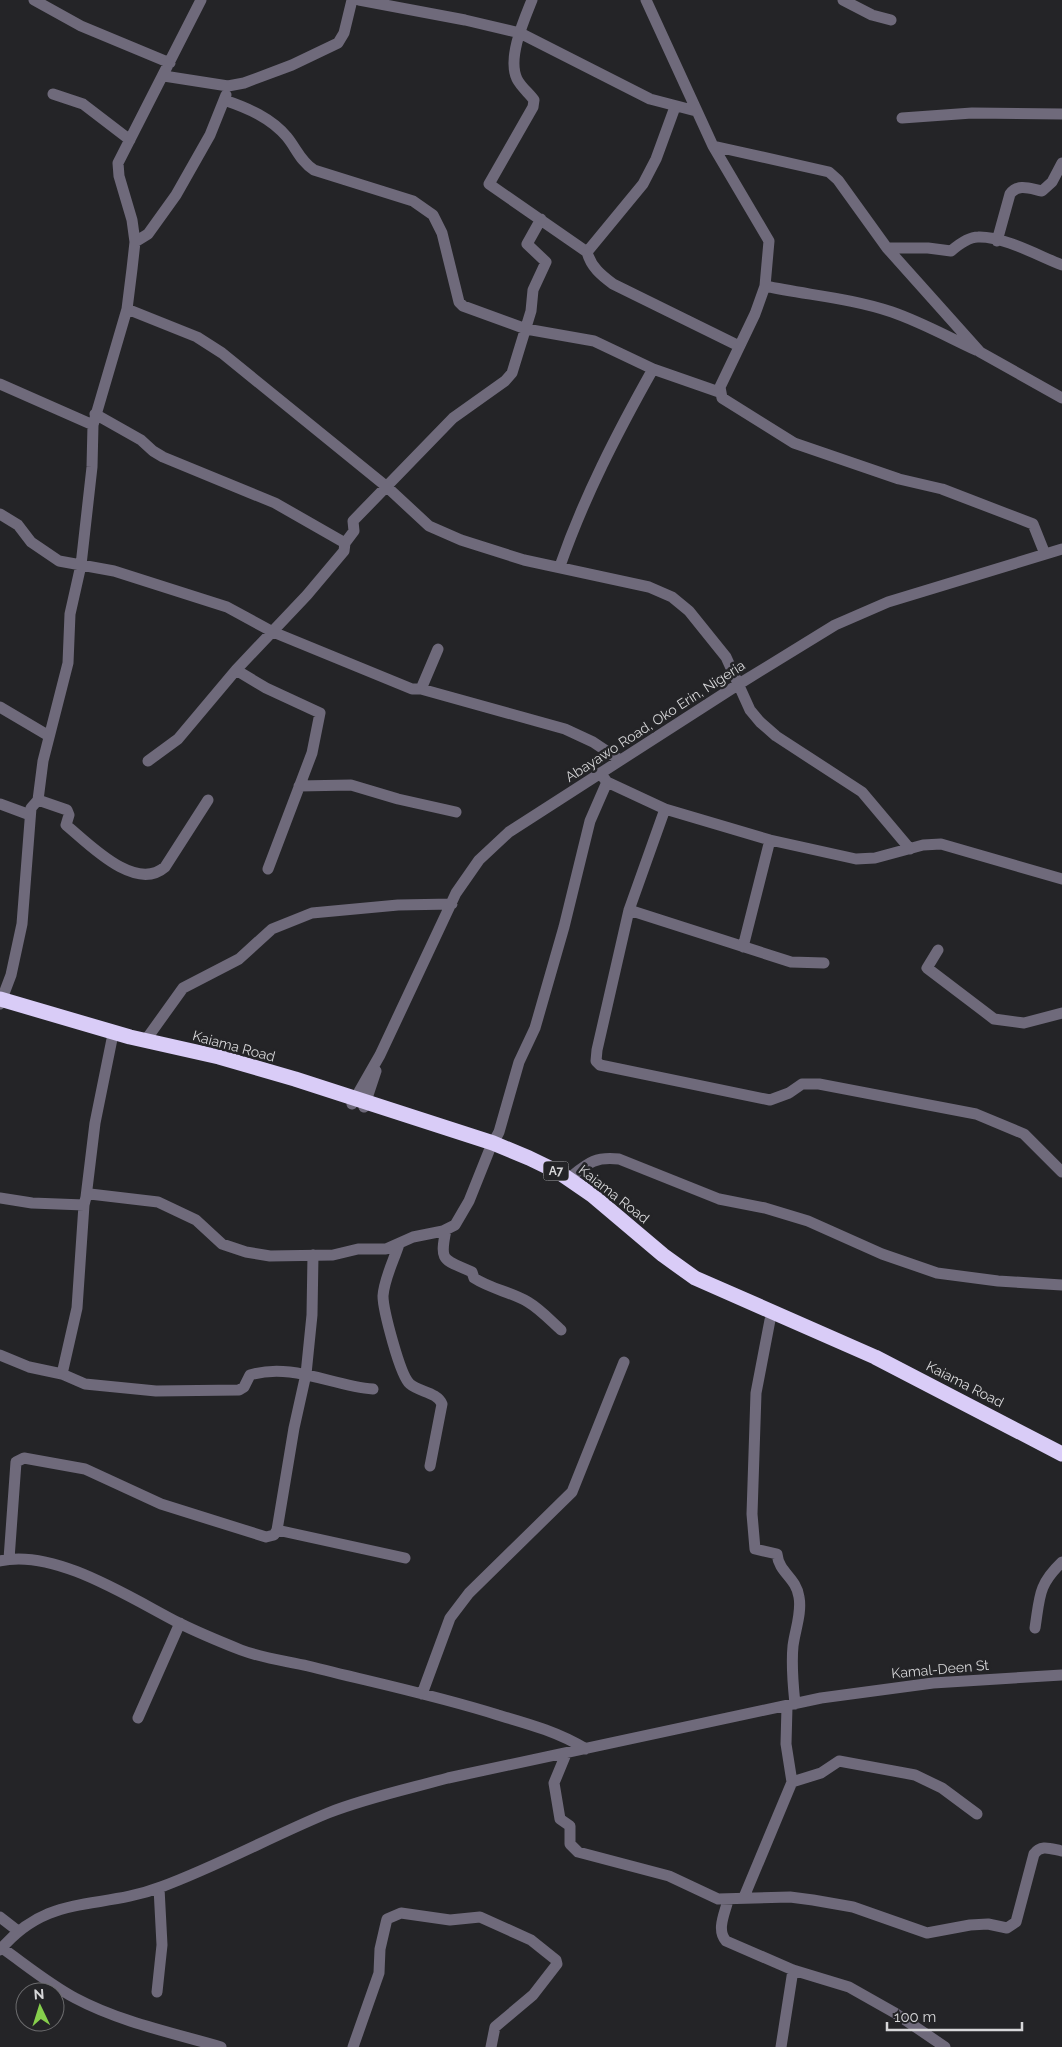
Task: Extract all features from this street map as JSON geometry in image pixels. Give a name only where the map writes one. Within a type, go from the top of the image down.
[{"type":"highway","name":"Kaiama Road","points":[[0,1002],[112,1039],[232,1068],[360,1103]]},
{"type":"highway","name":"Kaiama Road","points":[[0,1002],[145,1041],[219,1057],[544,1164],[607,1208],[663,1255],[696,1278],[875,1357],[1062,1454]]},
{"type":"highway","name":"Kaiama Road","points":[[491,1147],[551,1177],[583,1199],[689,1283],[715,1297],[898,1376],[1062,1462]]},
{"type":"street","points":[[34,0],[81,26],[170,63]]},
{"type":"street","points":[[0,1002],[11,975],[22,924],[31,808],[38,800],[43,760],[68,663],[70,614],[81,566],[92,467],[94,420],[126,309],[135,242],[132,220],[117,168],[201,0]]},
{"type":"street","points":[[164,76],[228,86],[244,83],[292,65],[338,43],[344,33],[352,0]]},
{"type":"street","points":[[359,0],[466,20],[520,33],[650,99],[696,111]]},
{"type":"street","points":[[532,0],[520,33],[515,55],[516,75],[534,100],[534,107],[489,184],[587,252],[600,275],[613,284],[739,346]]},
{"type":"street","points":[[646,0],[713,146],[769,240],[764,286],[755,314],[720,387],[719,392],[722,398],[794,443],[899,479],[942,489],[1033,524],[1045,554]]},
{"type":"street","points":[[843,0],[872,15],[891,20]]},
{"type":"street","points":[[135,242],[148,234],[176,195],[210,135],[228,86]]},
{"type":"street","points":[[53,94],[83,104],[130,140]]},
{"type":"street","points":[[224,100],[242,106],[274,124],[287,137],[302,160],[314,170],[413,201],[432,215],[442,233],[460,302],[463,306],[526,329],[594,341],[653,369],[719,392]]},
{"type":"street","points":[[587,252],[643,184],[656,159],[675,107]]},
{"type":"street","points":[[902,118],[972,113],[1062,114]]},
{"type":"street","points":[[713,146],[829,172],[838,180],[887,248],[980,352]]},
{"type":"street","points":[[996,241],[1010,194],[1014,189],[1019,187],[1042,191],[1052,182],[1062,163]]},
{"type":"street","points":[[148,761],[178,739],[236,670],[273,632],[344,551],[345,543],[354,531],[353,521],[453,418],[505,382],[514,369],[526,329],[533,290],[546,262],[527,244],[541,220]]},
{"type":"street","points":[[887,248],[928,248],[951,251],[961,243],[977,236],[1027,249],[1062,265]]},
{"type":"street","points":[[764,286],[798,294],[838,298],[892,312],[980,352],[1062,398]]},
{"type":"street","points":[[126,309],[197,337],[222,353],[437,530],[461,540],[524,560],[560,566],[649,587],[672,597],[689,611],[726,657],[750,710],[760,722],[776,736],[862,792],[910,849]]},
{"type":"street","points":[[560,566],[575,524],[610,446],[653,369]]},
{"type":"street","points":[[0,384],[141,440],[163,457],[275,503],[345,543]]},
{"type":"street","points":[[0,514],[18,525],[31,542],[59,561],[129,575],[227,606],[273,632],[412,689],[421,689],[565,729],[593,742],[620,760]]},
{"type":"street","name":"Abayawo Road, Oko Erin, Nigeria","points":[[360,1103],[380,1055],[456,892],[479,860],[509,832],[604,777],[620,760],[739,684],[836,626],[888,602],[1062,550]]},
{"type":"street","points":[[421,689],[438,649]]},
{"type":"street","points":[[236,670],[279,694],[319,711],[312,753],[268,869]]},
{"type":"street","points":[[0,707],[49,736]]},
{"type":"street","points":[[85,1201],[90,1194],[158,1202],[196,1220],[222,1244],[246,1252],[270,1256],[333,1255],[358,1249],[386,1249],[414,1237],[446,1230],[455,1225],[461,1218],[491,1147],[500,1132],[519,1062],[535,1028],[564,927],[590,821],[604,777],[665,809],[770,840],[856,859],[875,858],[910,849],[941,844],[1062,879]]},
{"type":"street","points":[[299,786],[351,785],[398,799],[456,812]]},
{"type":"street","points":[[38,800],[67,810],[69,815],[66,825],[109,861],[129,872],[142,874],[160,871],[165,867],[208,800]]},
{"type":"street","points":[[0,804],[30,815]]},
{"type":"street","points":[[665,809],[629,910],[597,1050],[596,1061],[600,1065],[770,1100],[789,1093],[802,1084],[819,1084],[976,1114],[1024,1134],[1062,1172]]},
{"type":"street","points":[[743,947],[770,840]]},
{"type":"street","points":[[145,1041],[183,988],[239,959],[272,929],[312,913],[398,905],[452,904]]},
{"type":"street","points":[[629,910],[791,962],[824,963]]},
{"type":"street","points":[[938,950],[927,968],[994,1019],[1024,1022],[1062,1013]]},
{"type":"street","points":[[62,1374],[78,1308],[85,1201],[94,1123],[112,1039]]},
{"type":"street","points":[[568,1179],[591,1161],[606,1158],[619,1160],[719,1199],[765,1208],[808,1221],[882,1254],[937,1273],[998,1281],[1062,1285]]},
{"type":"street","points":[[0,1198],[32,1203],[85,1201]]},
{"type":"street","points":[[446,1230],[442,1254],[447,1260],[472,1272],[474,1278],[489,1288],[506,1292],[529,1303],[561,1330]]},
{"type":"street","points":[[399,1244],[384,1290],[384,1303],[400,1367],[409,1384],[439,1398],[442,1404],[430,1466]]},
{"type":"street","points":[[312,1255],[312,1315],[306,1374],[294,1428],[277,1530],[274,1535],[266,1537],[161,1504],[85,1469],[24,1458],[16,1462],[4,1560],[54,1565],[81,1573],[115,1587],[180,1623],[244,1651],[462,1704],[549,1730],[568,1738],[586,1749]]},
{"type":"street","points":[[744,1897],[792,1782],[786,1744],[791,1705],[793,1645],[800,1598],[796,1584],[778,1564],[777,1554],[755,1549],[752,1514],[756,1393],[770,1320]]},
{"type":"street","points":[[0,1355],[29,1366],[62,1374],[85,1384],[156,1391],[239,1390],[244,1387],[248,1377],[276,1370],[306,1374],[373,1389]]},
{"type":"street","points":[[422,1694],[450,1618],[469,1593],[572,1492],[624,1362]]},
{"type":"street","points":[[277,1530],[405,1558]]},
{"type":"street","points":[[1035,1628],[1040,1598],[1046,1578],[1062,1562]]},
{"type":"street","points":[[138,1718],[180,1623]]},
{"type":"street","name":"Kamal-Deen St","points":[[1,1949],[18,1931],[53,1910],[159,1888],[329,1813],[388,1794],[448,1778],[821,1698],[933,1683],[1062,1675]]},
{"type":"street","points":[[566,1754],[554,1783],[560,1819],[570,1826],[570,1844],[578,1852],[670,1876],[718,1899],[790,1897],[853,1907],[868,1914],[927,1933],[970,1924],[988,1924],[1007,1928],[1016,1922],[1034,1854],[1038,1849],[1044,1847],[1062,1851]]},
{"type":"street","points":[[792,1782],[821,1773],[839,1761],[884,1768],[915,1775],[942,1788],[976,1814]]},
{"type":"street","points":[[157,1992],[162,1945],[159,1888]]},
{"type":"street","points":[[728,1900],[721,1929],[722,1936],[726,1941],[793,1970],[849,1987],[895,2013],[945,2047]]},
{"type":"street","points":[[353,2047],[379,1973],[380,1949],[387,1919],[401,1913],[450,1920],[480,1917],[531,1940],[556,1960],[557,1964],[533,1995],[495,2027],[491,2047]]},
{"type":"street","points":[[0,1918],[18,1931]]},
{"type":"street","points":[[1,1949],[77,1999],[137,2023],[222,2047]]},
{"type":"street","points":[[781,2047],[793,1970]]}]
